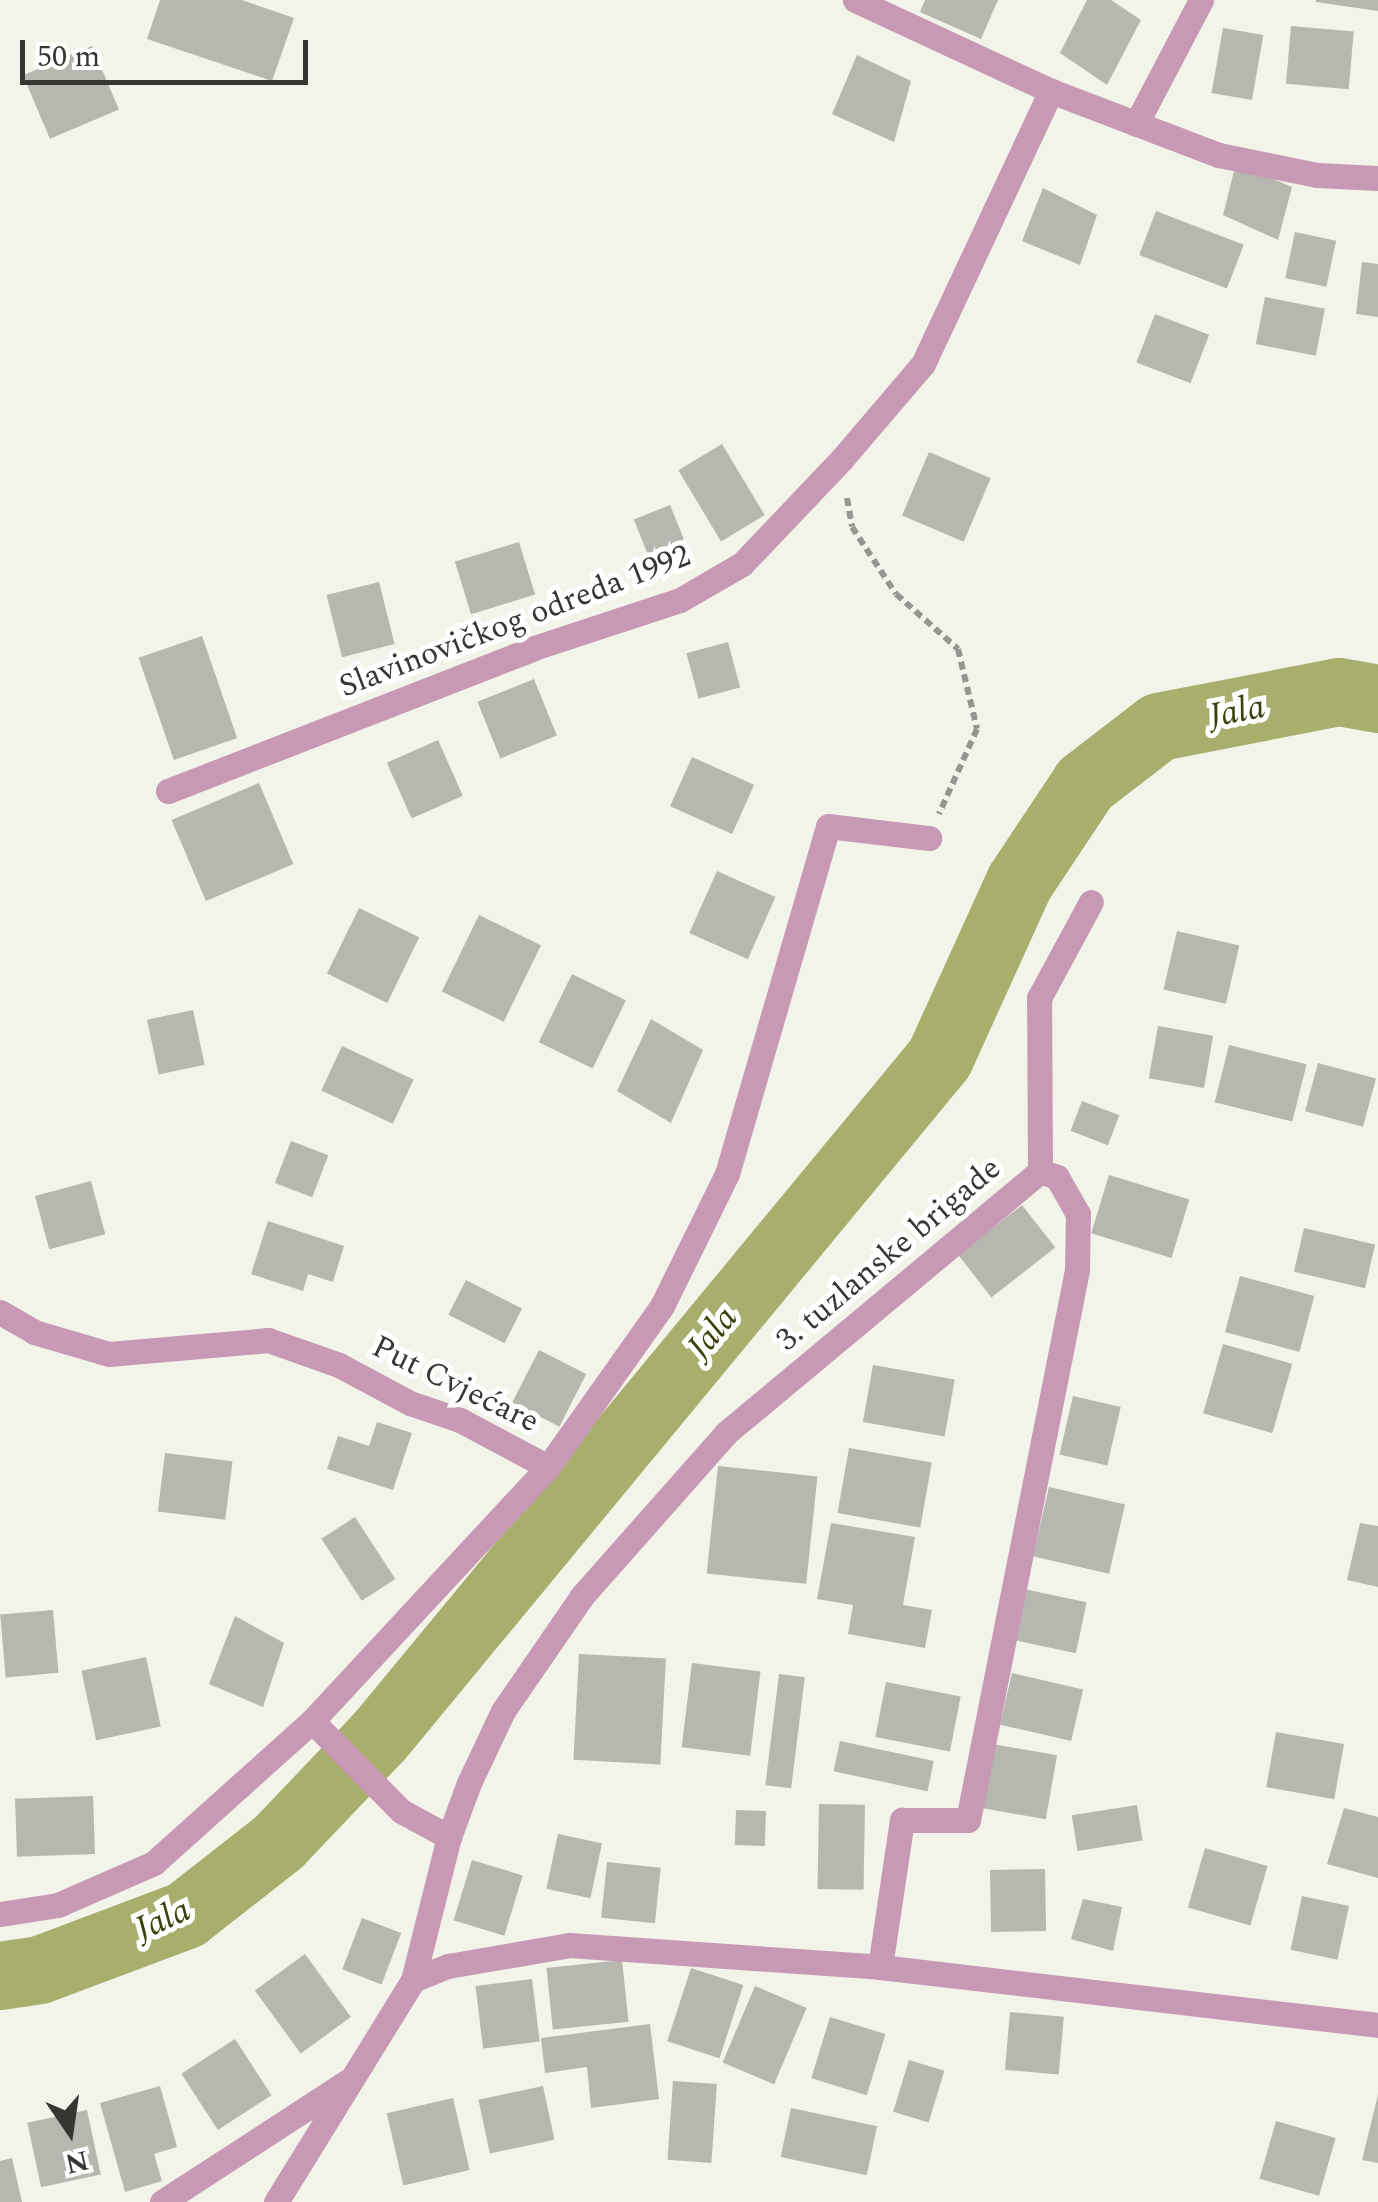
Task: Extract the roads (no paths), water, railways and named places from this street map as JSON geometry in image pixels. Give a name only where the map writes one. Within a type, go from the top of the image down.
[{"type":"street","points":[[855,0],[1050,91],[1219,155],[1317,174],[1378,178]]},
{"type":"street","points":[[1136,124],[1201,0]]},
{"type":"street","name":"Slavinovičkog odreda 1992","points":[[168,791],[534,648],[680,600],[742,564],[841,460],[923,364],[1050,91]]},
{"type":"street","points":[[548,1466],[662,1306],[727,1174],[828,826],[928,838]]},
{"type":"street","points":[[1040,1170],[1040,998],[1090,902]]},
{"type":"street","name":"3. tuzlanske brigade","points":[[276,2202],[413,1980],[449,1838],[469,1782],[504,1710],[582,1596],[726,1433],[1040,1170],[1057,1177],[1078,1214],[1077,1270],[968,1820],[902,1820],[880,1966]]},
{"type":"street","name":"Put Cvjećare","points":[[0,1312],[34,1332],[110,1354],[268,1340],[339,1365],[410,1403],[460,1420],[548,1466],[319,1729],[154,1863],[58,1905],[0,1914]]},
{"type":"street","points":[[319,1729],[401,1811],[449,1838]]},
{"type":"street","points":[[413,1980],[448,1966],[569,1945],[880,1966],[1147,2002],[1378,2026]]},
{"type":"street","points":[[162,2202],[356,2076]]},
{"type":"waterway","name":"Jala","points":[[0,1976],[40,1970],[186,1915],[279,1842],[380,1736],[940,1058],[1020,882],[1085,784],[1159,727],[1339,692],[1378,699]]}]
